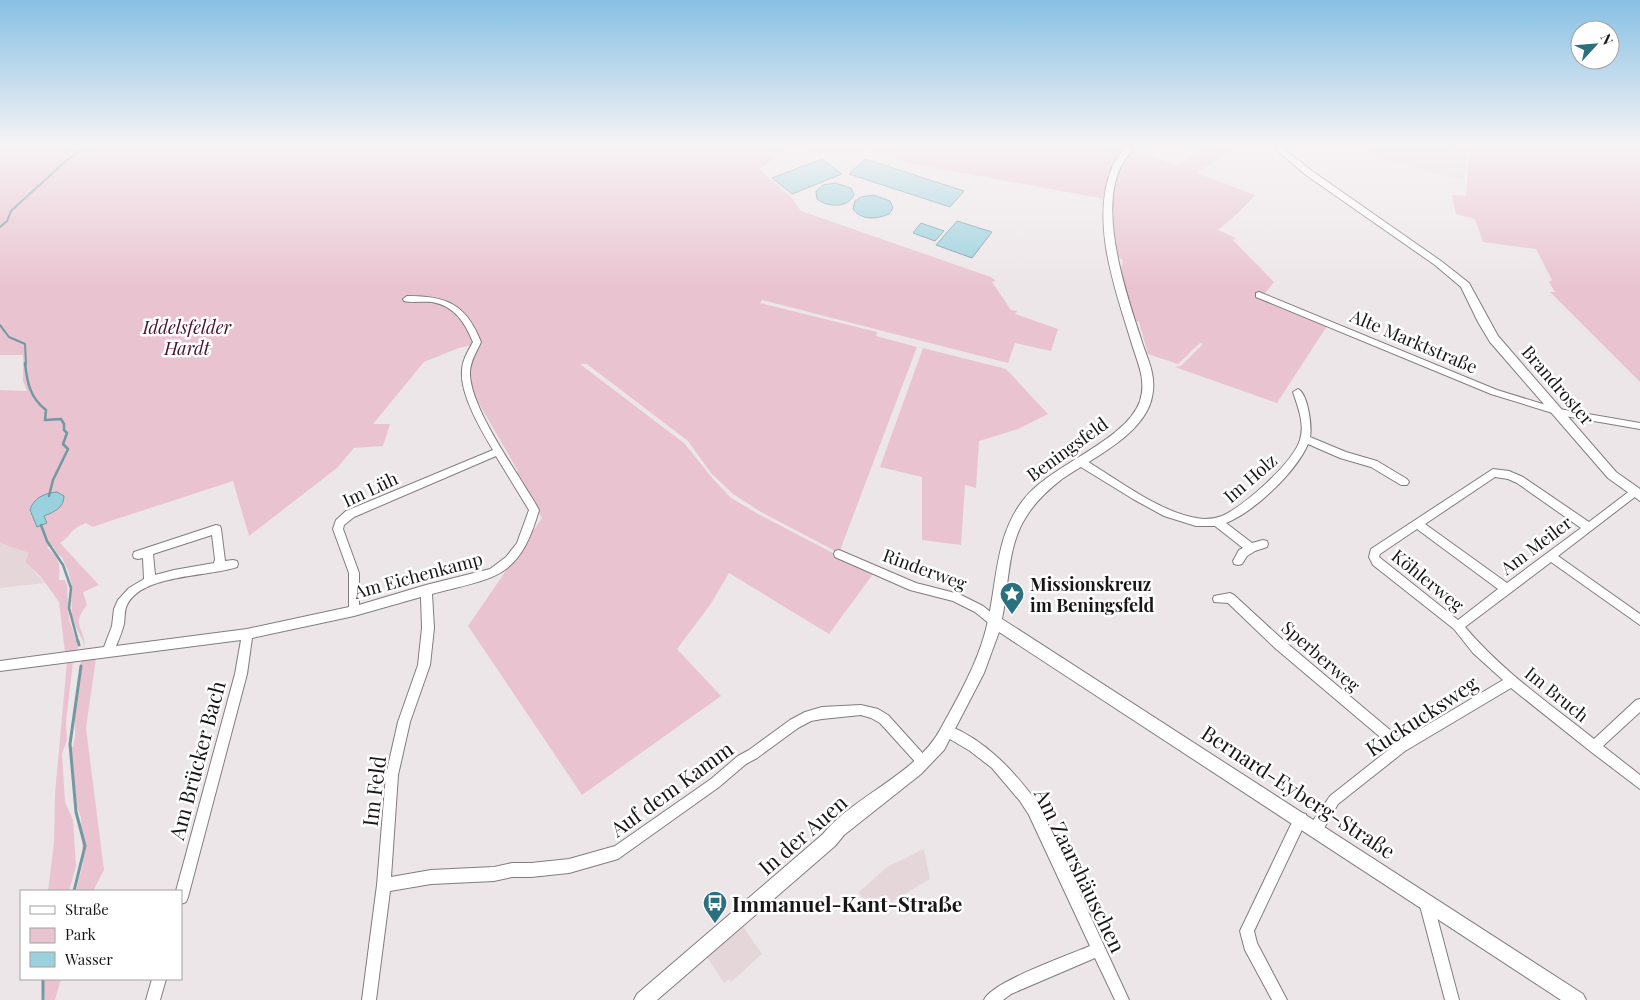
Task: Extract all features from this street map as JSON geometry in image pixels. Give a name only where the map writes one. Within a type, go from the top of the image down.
[{"type":"street","name":"Beningsfeld","points":[[922,761],[940,744],[973,679],[989,642],[995,622],[1006,546],[1017,518],[1041,488],[1052,478],[1117,436],[1135,420],[1145,404],[1149,378],[1116,272],[1107,198],[1108,194]]},
{"type":"street","name":"Brandroster","points":[[1339,194],[1438,263],[1465,286],[1494,339],[1612,475],[1638,494]]},
{"type":"street","name":"Alte Marktstraße","points":[[1259,295],[1494,392],[1559,412],[1640,426]]},
{"type":"street","name":"Am Eichenkamp","points":[[0,666],[247,634],[354,611],[493,573],[509,563],[526,540],[534,510],[479,414],[466,374],[468,361],[477,342],[472,326],[449,303],[431,299],[407,299]]},
{"type":"street","name":"Im Holz","points":[[1079,461],[1159,508],[1188,521],[1218,522],[1238,512],[1280,476],[1294,462],[1302,450],[1306,440],[1306,417],[1298,392]]},
{"type":"street","points":[[1306,440],[1343,455],[1374,464],[1404,482]]},
{"type":"street","name":"Im Lüh","points":[[354,611],[354,573],[338,529],[340,523],[350,514],[499,451]]},
{"type":"street","name":"Köhlerweg","points":[[1458,626],[1377,562],[1374,556],[1375,552],[1488,474],[1500,473],[1520,480],[1589,528]]},
{"type":"street","name":"Am Meiler","points":[[1458,626],[1589,528],[1638,494]]},
{"type":"street","points":[[1218,522],[1252,548]]},
{"type":"street","points":[[1418,524],[1506,590]]},
{"type":"street","points":[[150,582],[143,554],[216,529],[220,559],[218,566]]},
{"type":"street","points":[[1238,561],[1244,553],[1263,544]]},
{"type":"street","name":"Rinderweg","points":[[839,554],[914,587],[955,597],[979,609],[995,622]]},
{"type":"street","points":[[1551,557],[1640,620]]},
{"type":"street","points":[[108,652],[117,630],[120,609],[124,599],[135,590],[150,582],[172,576],[233,564]]},
{"type":"street","name":"Im Feld","points":[[369,1000],[384,885],[392,775],[404,722],[424,665],[428,628],[426,590]]},
{"type":"street","name":"Sperberweg","points":[[1218,599],[1230,598],[1279,644],[1401,747]]},
{"type":"street","name":"Bernard-Eyberg-Straße","points":[[995,622],[1577,1000]]},
{"type":"street","name":"Im Bruch","points":[[1458,626],[1477,649],[1512,681],[1640,783]]},
{"type":"street","name":"Am Brücker Bach","points":[[182,892],[241,674],[247,634]]},
{"type":"street","name":"Kuckucksweg","points":[[1314,830],[1334,800],[1401,747],[1512,681]]},
{"type":"street","points":[[1594,747],[1640,704]]},
{"type":"street","name":"Auf dem Kamm","points":[[384,885],[431,877],[494,874],[512,870],[569,866],[618,852],[794,724],[822,712],[861,710],[874,713],[884,719],[922,761]]},
{"type":"street","name":"Am Zaarshäuschen","points":[[947,731],[976,747],[999,766],[1034,810],[1097,950],[1122,1000]]},
{"type":"street","name":"In der Auen","points":[[643,1000],[748,912],[838,830],[922,761]]},
{"type":"street","points":[[1280,1000],[1250,945],[1247,932],[1301,819]]},
{"type":"street","points":[[1426,902],[1452,1000]]},
{"type":"street","points":[[991,1000],[1006,989],[1097,950]]},
{"type":"street","points":[[153,1000],[159,980]]},
{"type":"shaded area","points":[[0,543],[29,553],[25,562],[45,583],[0,588]]},
{"type":"shaded area","points":[[924,849],[930,879],[871,914],[859,892],[887,867]]},
{"type":"shaded area","points":[[743,927],[762,954],[731,982],[729,979],[724,983],[707,957]]},
{"type":"green space","name":"Iddelsfelder Hardt","points":[[0,194],[787,194],[801,211],[991,277],[996,281],[992,282],[1011,310],[1017,311],[1015,314],[1058,329],[1051,351],[1015,343],[1008,363],[762,300],[760,303],[877,332],[876,336],[917,347],[839,553],[761,512],[733,494],[711,473],[688,441],[587,364],[580,364],[685,444],[731,498],[873,574],[829,634],[729,573],[710,605],[677,649],[721,696],[582,795],[468,626],[542,518],[515,472],[518,471],[470,388],[468,368],[472,345],[459,348],[424,362],[373,424],[390,424],[383,446],[354,448],[337,468],[249,536],[233,481],[92,527],[86,523],[74,530],[60,543],[99,585],[83,592],[87,605],[79,618],[79,623],[83,636],[84,649],[83,641],[72,619],[71,583],[68,571],[62,557],[58,555],[53,546],[47,547],[58,561],[59,580],[65,580],[67,585],[69,619],[78,646],[77,651],[65,653],[59,602],[41,577],[25,562],[29,553],[0,543],[0,390],[27,391],[23,381],[23,355],[0,355]],"holes":[[[50,493],[60,493],[64,496],[44,517],[30,513],[31,505],[39,497]]]},
{"type":"green space","points":[[1077,194],[1106,194],[1106,199]]},
{"type":"green space","points":[[1112,194],[1255,195],[1218,230],[1236,238],[1233,240],[1274,282],[1261,298],[1327,326],[1277,403],[1175,367],[1181,366],[1203,344],[1200,343],[1178,364],[1148,354],[1139,322],[1136,321],[1129,306],[1122,284],[1121,268],[1123,260],[1116,256],[1111,200]]},
{"type":"green space","points":[[1466,194],[1640,194],[1640,382],[1550,292],[1555,292],[1549,282],[1552,280],[1536,249],[1483,242],[1475,219],[1456,214],[1452,195],[1466,196]]},
{"type":"green space","points":[[923,348],[1006,369],[1048,414],[1018,429],[979,441],[976,488],[965,485],[961,545],[922,540],[922,477],[880,467]]},
{"type":"green space","points":[[96,658],[86,728],[104,870],[94,890],[76,890],[83,863],[81,818],[74,799],[70,748],[73,747],[75,737],[75,712],[81,660]]},
{"type":"green space","points":[[67,662],[73,662],[66,722],[67,740],[62,754],[65,802],[73,820],[76,866],[69,890],[48,890],[54,843],[55,794]]},
{"type":"green space","points":[[42,980],[61,980],[55,1000],[45,1000]]},
{"type":"water","points":[[816,194],[854,195],[851,200],[842,205],[826,204],[817,199]]},
{"type":"water","points":[[909,194],[962,194],[950,207]]},
{"type":"water","points":[[873,195],[890,201],[893,208],[889,214],[870,218],[861,216],[853,209],[855,201],[861,197]]},
{"type":"water","points":[[957,221],[992,232],[972,258],[936,245]]},
{"type":"water","points":[[921,223],[944,231],[935,241],[913,233]]},
{"type":"water","points":[[57,492],[64,496],[62,504],[55,511],[44,516],[47,523],[37,527],[30,510],[34,502],[40,497]]},
{"type":"waterway","points":[[0,227],[7,221],[11,211],[30,194]]},
{"type":"waterway","points":[[0,325],[9,337],[25,344],[26,364]]},
{"type":"waterway","points":[[25,363],[30,389],[36,400],[46,410],[45,420],[61,419],[64,424],[64,430],[67,433],[63,444],[68,449],[53,480],[49,496]]},
{"type":"waterway","points":[[41,525],[47,541],[63,565],[71,588],[69,608],[78,642]]},
{"type":"waterway","points":[[78,641],[79,645]]},
{"type":"waterway","points":[[74,890],[85,846],[76,812],[70,744],[81,666]]},
{"type":"waterway","points":[[43,980],[43,1000]]},
{"type":"place","name":"Missionskreuz im Beningsfeld","points":[[1012,615]]},
{"type":"place","name":"Immanuel-Kant-Straße","points":[[715,924]]}]
